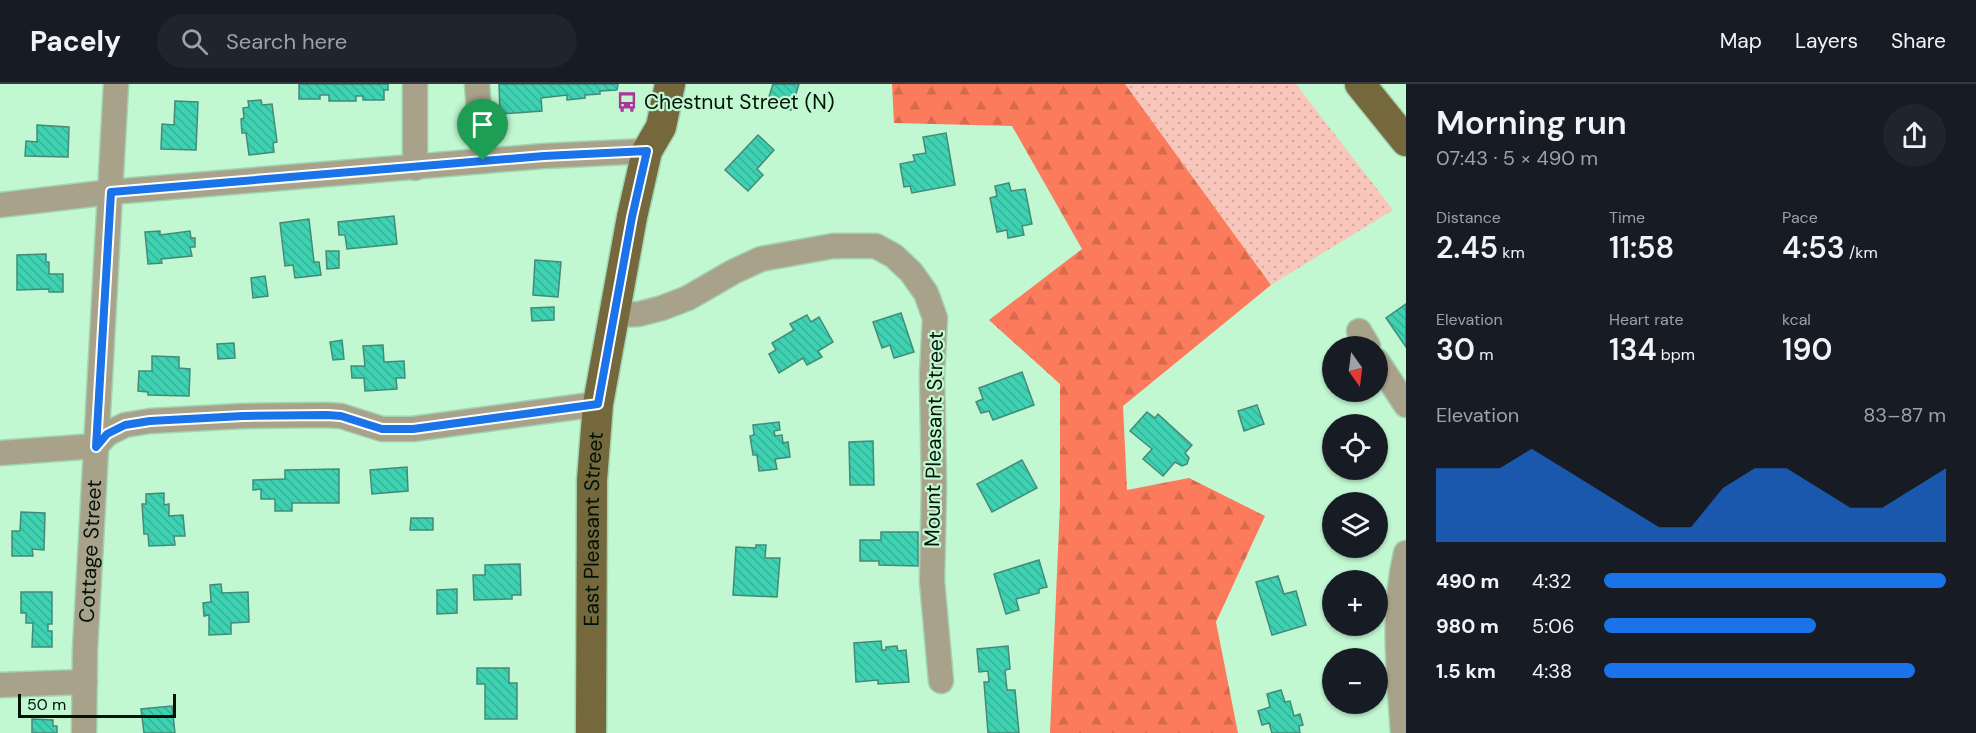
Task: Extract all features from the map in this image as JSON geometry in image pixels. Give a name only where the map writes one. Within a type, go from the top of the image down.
[{"type":"main road","name":"East Pleasant Street","points":[[647,151],[642,123],[654,84]]},
{"type":"main road","name":"East Pleasant Street","points":[[591,733],[592,480],[598,404],[632,217],[647,151],[661,127],[670,84]]},
{"type":"main road","points":[[1360,84],[1406,141]]},
{"type":"street","name":"Cottage Street","points":[[84,733],[96,447],[116,84]]},
{"type":"street","points":[[414,84],[415,168]]},
{"type":"street","points":[[477,84],[483,161]]},
{"type":"street","points":[[0,205],[111,192],[589,152],[647,151]]},
{"type":"street","name":"Mount Pleasant Street","points":[[614,315],[639,314],[662,308],[688,298],[761,259],[833,246],[867,244],[876,246],[894,256],[911,272],[926,293],[935,318],[932,374],[934,487],[932,581],[941,681]]},
{"type":"street","points":[[1388,377],[1406,405]]},
{"type":"street","points":[[0,453],[96,447],[107,434],[125,425],[150,421],[243,416],[327,415],[341,416],[382,429],[413,429],[598,404]]},
{"type":"street","points":[[1403,733],[1397,650],[1401,584],[1406,553]]},
{"type":"street","points":[[0,685],[85,682]]},
{"type":"shaded area","points":[[1125,84],[1296,84],[1393,210],[1271,285]]},
{"type":"green space","points":[[892,84],[1125,84],[1271,285],[1123,406],[1127,490],[1189,478],[1265,516],[1216,622],[1238,733],[1050,733],[1060,504],[1060,384],[989,320],[1082,249],[1012,126],[894,123]]},
{"type":"building","points":[[299,84],[388,84],[388,90],[384,90],[384,100],[363,100],[363,96],[356,96],[356,101],[329,101],[329,95],[320,95],[320,99],[299,99]]},
{"type":"building","points":[[499,84],[618,84],[617,90],[600,91],[600,94],[585,95],[585,98],[567,100],[567,95],[541,98],[542,111],[500,114]]},
{"type":"building","points":[[773,84],[799,84],[791,110],[767,103]]},
{"type":"building","points":[[261,100],[262,105],[272,104],[277,142],[273,143],[274,152],[249,155],[246,133],[242,133],[243,108],[249,107],[248,101]]},
{"type":"building","points":[[175,101],[198,102],[196,150],[161,149],[162,124],[174,125]]},
{"type":"building","points":[[37,125],[69,127],[68,157],[25,156],[26,141],[37,142]]},
{"type":"building","points":[[946,133],[955,185],[912,193],[910,186],[904,187],[900,164],[915,161],[913,155],[926,153],[923,137]]},
{"type":"building","points":[[758,135],[774,150],[757,169],[763,175],[748,191],[725,170]]},
{"type":"building","points":[[1009,183],[1011,191],[1025,189],[1032,224],[1022,226],[1024,235],[1008,238],[1007,230],[997,232],[990,198],[997,196],[995,186]]},
{"type":"building","points":[[394,216],[397,244],[347,249],[345,235],[339,235],[338,222]]},
{"type":"building","points":[[309,219],[314,262],[319,262],[321,275],[295,278],[293,265],[285,266],[280,223]]},
{"type":"building","points":[[160,231],[160,235],[190,231],[191,238],[195,238],[195,247],[190,247],[192,256],[161,259],[162,263],[148,264],[145,232]]},
{"type":"building","points":[[326,251],[339,251],[339,268],[327,269]]},
{"type":"building","points":[[46,254],[49,274],[63,274],[63,292],[49,292],[49,289],[17,290],[17,255]]},
{"type":"building","points":[[535,260],[561,262],[558,297],[533,295]]},
{"type":"building","points":[[265,276],[268,296],[253,298],[251,278]]},
{"type":"building","points":[[1406,304],[1406,347],[1386,318]]},
{"type":"building","points":[[554,307],[554,320],[532,321],[531,308]]},
{"type":"building","points":[[901,313],[914,352],[894,358],[890,345],[882,348],[873,322]]},
{"type":"building","points":[[807,315],[811,322],[819,317],[833,342],[818,351],[822,357],[807,365],[803,358],[779,373],[769,354],[776,350],[772,343],[794,330],[790,324]]},
{"type":"building","points":[[342,340],[344,359],[333,360],[330,342]]},
{"type":"building","points":[[234,343],[235,358],[218,359],[217,344]]},
{"type":"building","points":[[383,345],[384,362],[404,361],[405,378],[396,378],[397,389],[365,391],[364,378],[352,378],[351,366],[365,366],[363,346]]},
{"type":"building","points":[[152,356],[179,357],[179,368],[190,369],[189,396],[148,395],[148,392],[138,391],[139,371],[152,371]]},
{"type":"building","points":[[1022,372],[1034,405],[993,420],[989,411],[981,413],[976,402],[983,399],[979,388]]},
{"type":"building","points":[[1257,405],[1264,424],[1244,431],[1238,411]]},
{"type":"building","points":[[1147,412],[1155,418],[1158,414],[1192,445],[1185,453],[1189,458],[1187,464],[1182,466],[1175,462],[1163,476],[1143,459],[1152,449],[1130,431]]},
{"type":"building","points":[[779,422],[780,430],[774,431],[775,436],[782,435],[783,443],[788,442],[790,457],[775,459],[777,469],[759,471],[757,455],[753,455],[750,436],[754,435],[753,425]]},
{"type":"building","points":[[873,441],[874,485],[850,485],[849,442]]},
{"type":"building","points":[[1022,460],[1037,488],[992,512],[977,484]]},
{"type":"building","points":[[407,467],[408,491],[372,494],[370,470]]},
{"type":"building","points":[[339,469],[339,503],[292,503],[292,511],[275,511],[275,499],[261,499],[261,489],[253,490],[253,480],[285,479],[285,470]]},
{"type":"building","points":[[164,493],[164,505],[169,504],[169,516],[183,515],[185,536],[174,536],[175,545],[149,546],[148,534],[144,534],[142,504],[146,504],[146,494]]},
{"type":"building","points":[[21,512],[45,513],[44,550],[32,549],[33,556],[12,556],[12,531],[20,531]]},
{"type":"building","points":[[411,518],[433,518],[433,530],[410,530]]},
{"type":"building","points":[[881,532],[918,532],[918,566],[879,565],[879,561],[860,561],[860,540],[881,540]]},
{"type":"building","points":[[756,545],[766,545],[765,558],[780,558],[777,597],[733,595],[736,547],[756,548]]},
{"type":"building","points":[[1039,560],[1047,587],[1039,589],[1039,593],[1016,599],[1019,610],[1006,614],[994,574]]},
{"type":"building","points":[[520,564],[521,595],[512,595],[512,599],[474,600],[473,575],[485,575],[485,565]]},
{"type":"building","points":[[1278,576],[1284,594],[1296,591],[1306,625],[1272,635],[1256,582]]},
{"type":"building","points":[[221,584],[222,593],[248,592],[249,622],[231,623],[231,634],[209,635],[209,615],[204,616],[203,603],[211,602],[210,585]]},
{"type":"building","points":[[457,589],[457,613],[437,614],[437,590]]},
{"type":"building","points":[[21,592],[52,592],[52,624],[48,624],[48,631],[52,631],[52,647],[32,647],[33,623],[26,623],[26,613],[21,613]]},
{"type":"building","points":[[881,641],[882,650],[886,650],[886,647],[897,646],[898,651],[906,650],[909,682],[878,684],[878,680],[856,682],[854,643]]},
{"type":"building","points":[[1008,646],[1010,669],[1005,670],[1007,690],[1015,690],[1019,733],[988,733],[984,682],[989,682],[988,671],[979,672],[977,649]]},
{"type":"building","points":[[477,668],[509,668],[509,683],[517,683],[517,719],[485,719],[485,684],[477,684]]},
{"type":"building","points":[[1281,690],[1285,702],[1290,701],[1294,716],[1300,714],[1303,725],[1299,726],[1300,733],[1272,733],[1269,723],[1262,725],[1258,711],[1270,707],[1267,694]]},
{"type":"building","points":[[172,706],[175,733],[144,733],[141,709]]},
{"type":"building","points":[[32,719],[53,720],[53,726],[57,726],[57,733],[32,733]]},
{"type":"place","name":"Chestnut Street (N)","points":[[627,102]]},
{"type":"route","points":[[647,151],[632,217],[598,404],[413,429],[382,429],[341,416],[327,415],[243,416],[150,421],[125,425],[107,434],[96,447],[111,192],[483,161],[589,152],[647,151]]}]
